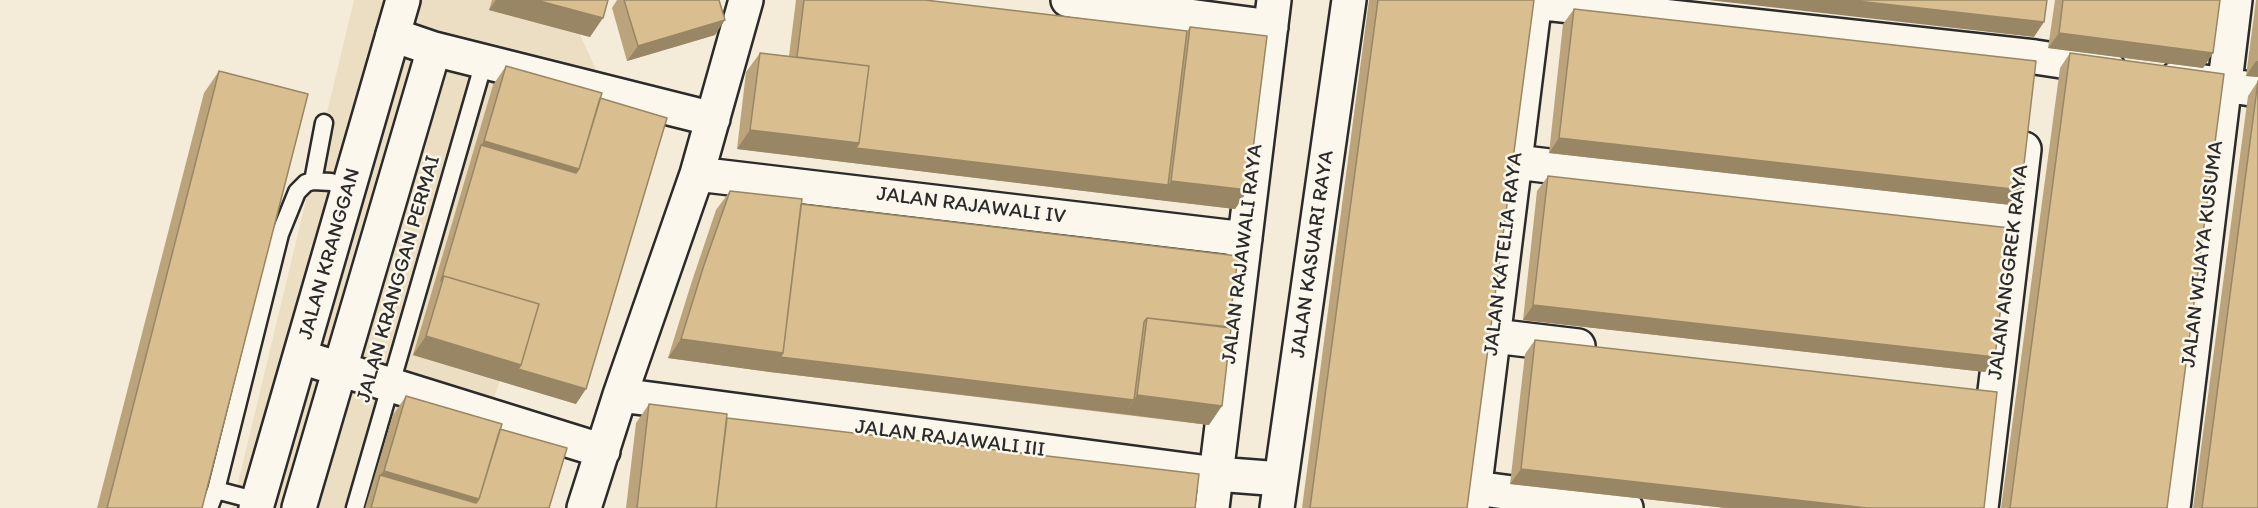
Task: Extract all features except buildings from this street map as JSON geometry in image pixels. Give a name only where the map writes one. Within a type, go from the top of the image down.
[{"type":"street","name":"JALAN KRANGGAN","points":[[257,504],[403,0]]},
{"type":"street","points":[[584,508],[620,395],[697,174],[746,0]]},
{"type":"street","points":[[1068,0],[1272,14]]},
{"type":"street","name":"JALAN KASUARI RAYA","points":[[1279,494],[1349,0]]},
{"type":"street","name":"JALAN WIJAYA KUSUMA","points":[[2173,508],[2235,0]]},
{"type":"street","points":[[1535,1],[2033,69],[2147,74],[2258,90]]},
{"type":"street","name":"JALAN KATELIA RAYA","points":[[1474,498],[1535,1]]},
{"type":"street","name":"JALAN RAJAWALI RAYA","points":[[1212,508],[1272,14]]},
{"type":"street","points":[[2033,69],[2039,23]]},
{"type":"street","points":[[393,35],[434,49],[713,119]]},
{"type":"street","points":[[299,508],[434,49]]},
{"type":"street","name":"JALAN ANGGREK RAYA","points":[[1981,508],[1982,393],[2015,222],[2028,116]]},
{"type":"street","points":[[1516,162],[2015,222]]},
{"type":"street","name":"JALAN RAJAWALI IV","points":[[697,174],[1245,238]]},
{"type":"street","points":[[1494,336],[1613,350]]},
{"type":"street","points":[[301,357],[603,451]]},
{"type":"street","name":"JALAN RAJAWALI III","points":[[620,395],[1216,474],[1279,494]]},
{"type":"street","points":[[1474,498],[1626,508]]},
{"type":"lane","name":"JALAN KRANGGAN PERMAI","points":[[355,508],[484,62]]},
{"type":"lane","points":[[313,181],[324,123]]},
{"type":"lane","points":[[209,508],[216,490],[280,234],[297,192],[306,183],[313,181],[331,182],[350,189]]},
{"type":"lane","points":[[216,490],[257,504]]},
{"type":"shaded area","points":[[354,0],[564,0],[598,74],[459,508],[232,508]]}]
